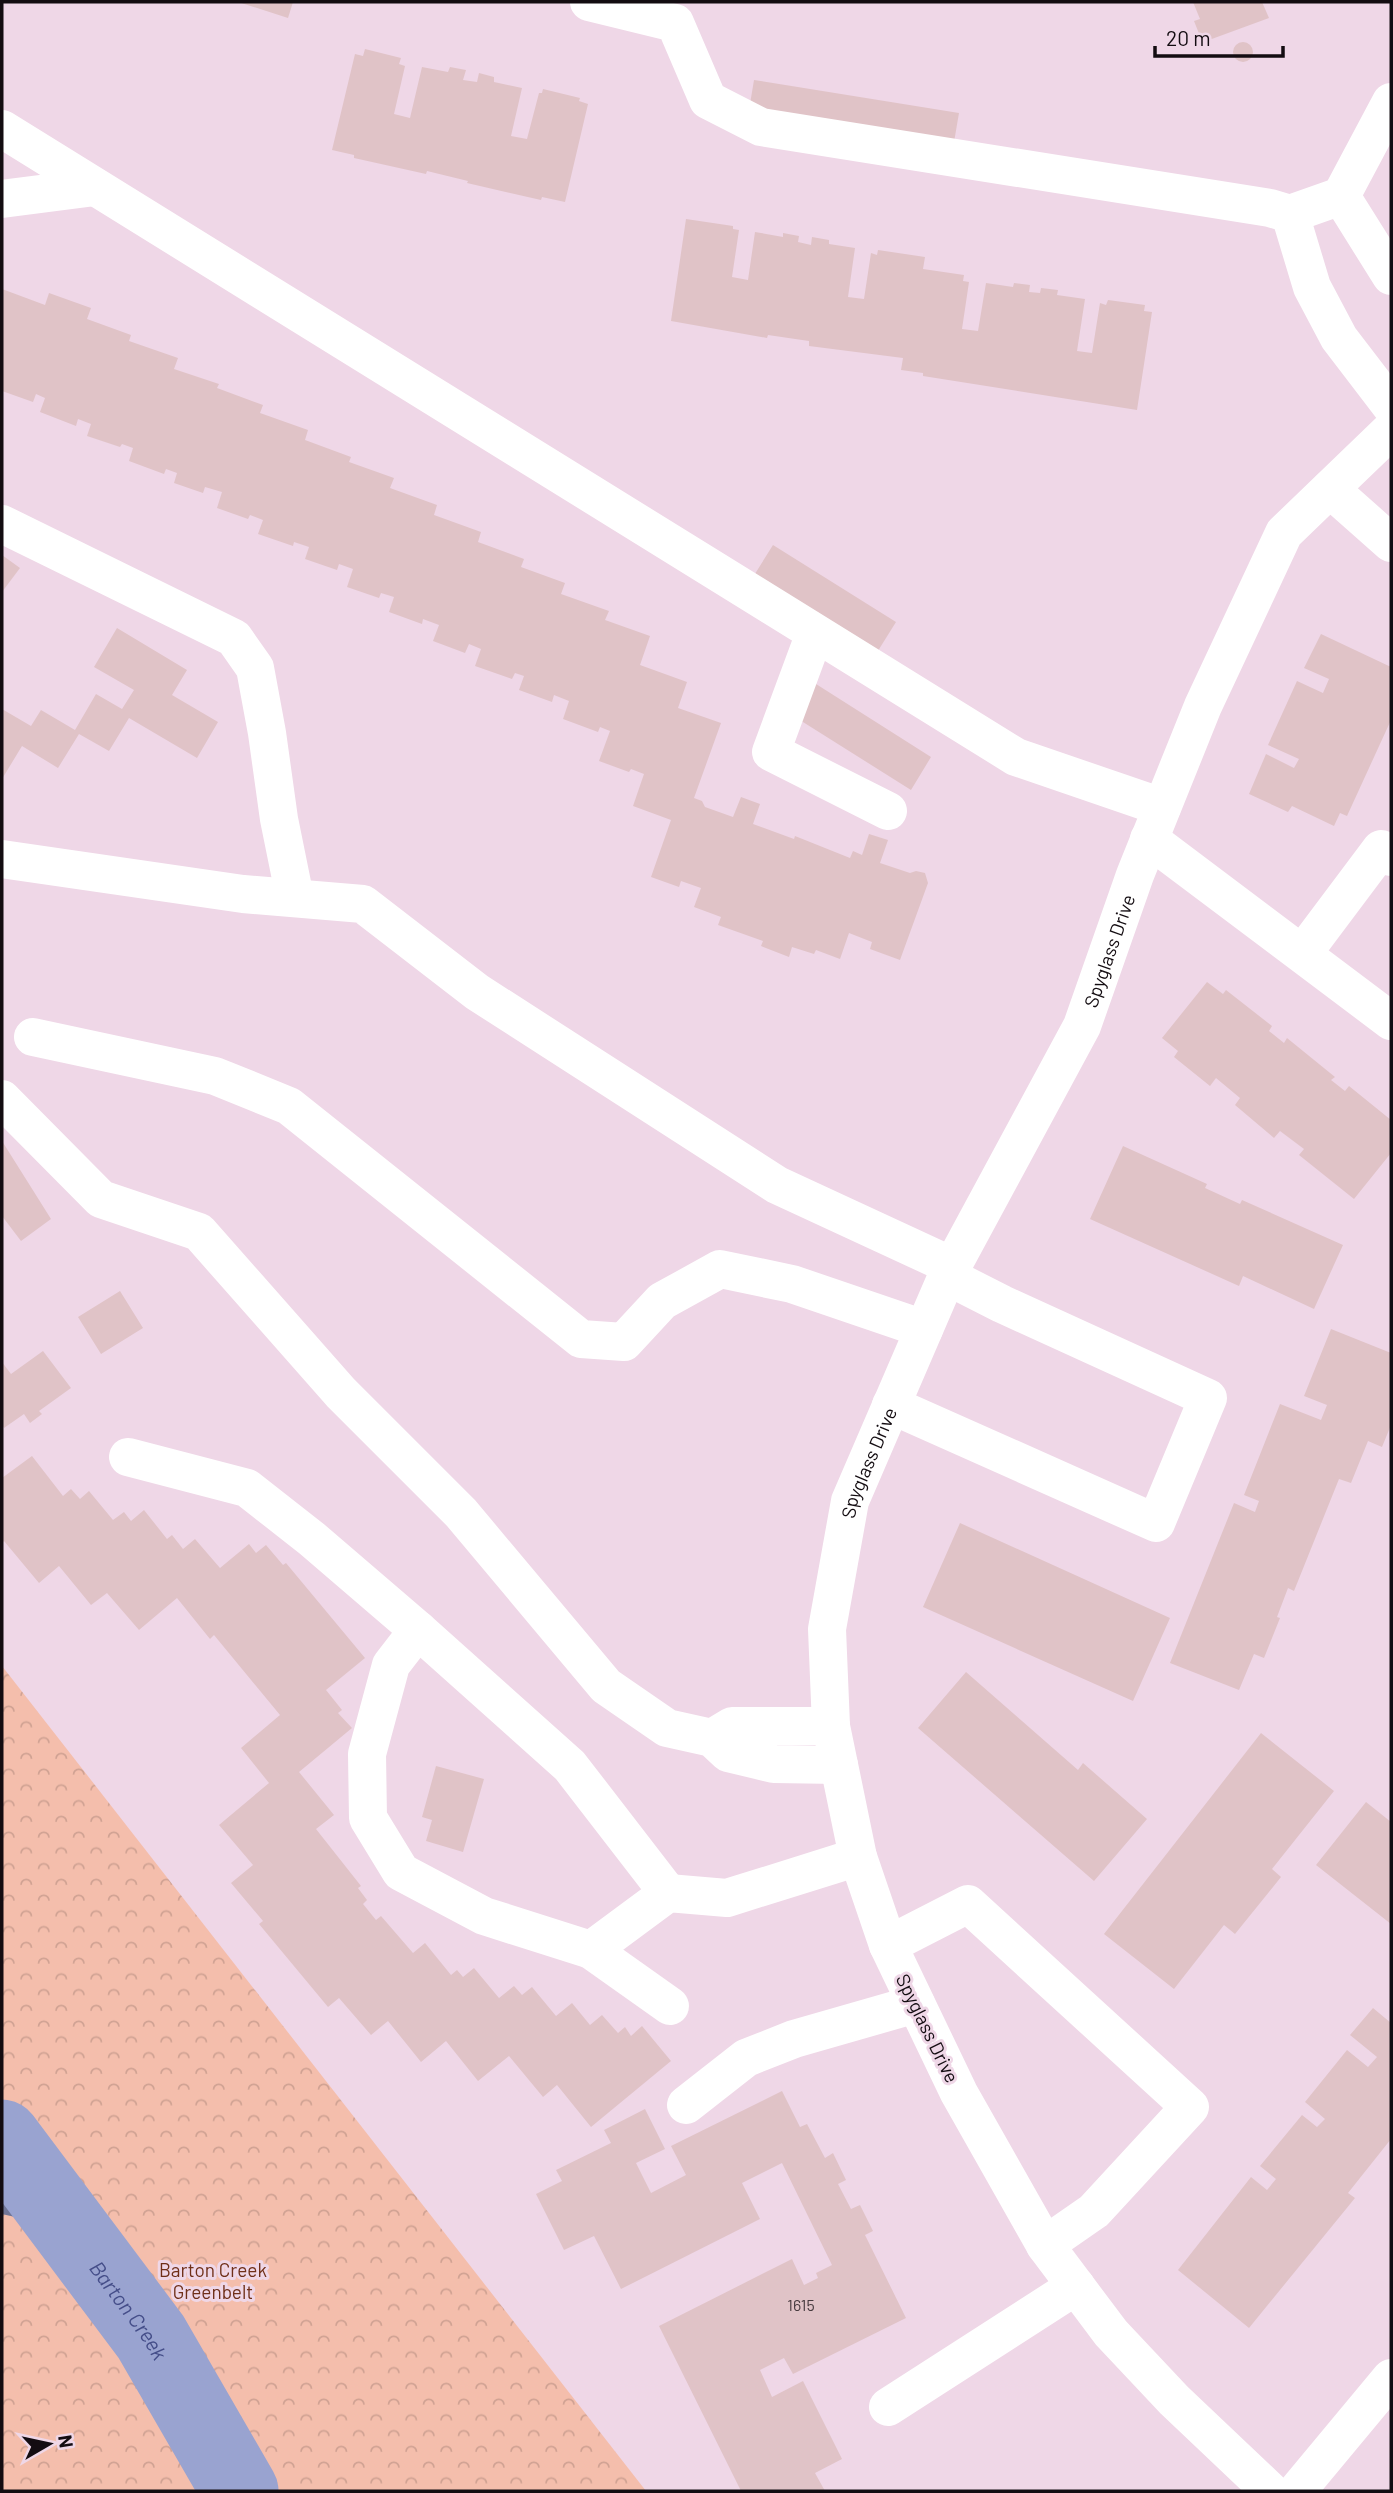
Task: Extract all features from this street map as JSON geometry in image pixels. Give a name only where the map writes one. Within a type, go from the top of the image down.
[{"type":"street","points":[[589,2],[675,23],[708,100],[761,127],[1128,184],[1270,208],[1290,214],[1341,196],[1391,102]]},
{"type":"street","points":[[2,129],[1016,757],[1156,823],[1303,953],[1391,1021]]},
{"type":"street","points":[[2,199],[95,187]]},
{"type":"street","points":[[1341,196],[1391,276]]},
{"type":"street","points":[[1290,214],[1312,287],[1339,338],[1391,406]]},
{"type":"street","name":"Spyglass Drive","points":[[1269,2491],[1174,2400],[1111,2333],[1045,2245],[959,2093],[888,1945],[858,1857],[831,1726],[827,1629],[850,1501],[950,1271],[1082,1026],[1156,823],[1203,706],[1284,533],[1391,430]]},
{"type":"street","points":[[1330,489],[1391,543]]},
{"type":"street","points":[[2,524],[234,638],[255,668],[268,733],[279,820],[295,898]]},
{"type":"street","points":[[814,633],[771,751],[888,811]]},
{"type":"street","points":[[1303,953],[1381,849],[1391,857]]},
{"type":"street","points":[[2,859],[243,894],[363,904],[477,992],[777,1185],[950,1271],[1002,1304],[1208,1398],[1156,1523],[891,1405]]},
{"type":"street","points":[[33,1037],[215,1076],[289,1106],[581,1339],[624,1342],[662,1301],[720,1269],[792,1284],[924,1329]]},
{"type":"street","points":[[2,1099],[101,1199],[200,1232],[341,1394],[461,1513],[607,1686],[667,1728],[712,1738],[728,1753],[774,1764],[839,1765]]},
{"type":"street","points":[[128,1457],[247,1488],[312,1539],[570,1766],[668,1893]]},
{"type":"street","points":[[418,1630],[391,1665],[367,1754],[368,1818],[401,1872],[484,1916],[592,1950],[670,2007]]},
{"type":"street","points":[[712,1738],[732,1726],[831,1726]]},
{"type":"street","points":[[592,1950],[668,1893],[727,1898],[858,1857]]},
{"type":"street","points":[[888,1945],[968,1904],[1190,2107],[1094,2211],[1045,2245]]},
{"type":"street","points":[[686,2105],[746,2058],[794,2039],[916,2004]]},
{"type":"street","points":[[888,2407],[1076,2286]]},
{"type":"street","points":[[1297,2491],[1391,2378]]},
{"type":"green space","name":"Barton Creek Greenbelt","points":[[2,1666],[646,2491],[2,2491]]},
{"type":"building","points":[[238,2],[293,2],[288,18]]},
{"type":"building","points":[[1193,2],[1262,2],[1269,18],[1209,40],[1207,34],[1200,36],[1194,21],[1200,19]]},
{"type":"building","points":[[1243,42],[1250,45],[1253,52],[1250,59],[1243,62],[1236,59],[1233,52],[1236,45]]},
{"type":"building","points":[[365,49],[401,58],[399,64],[405,66],[394,114],[410,118],[422,67],[448,72],[450,67],[466,70],[463,80],[477,82],[479,73],[494,77],[494,82],[522,88],[511,136],[527,139],[539,93],[542,93],[543,89],[580,98],[579,101],[588,104],[565,202],[542,197],[541,200],[427,171],[426,174],[354,158],[354,155],[332,150],[355,54],[363,56]]},
{"type":"building","points":[[754,80],[959,113],[953,148],[748,116]]},
{"type":"building","points":[[686,219],[733,226],[733,229],[739,230],[732,277],[748,280],[755,232],[783,237],[783,233],[799,236],[798,242],[811,245],[812,237],[829,240],[829,244],[855,248],[848,297],[864,299],[871,253],[877,255],[878,250],[925,257],[923,269],[964,275],[963,281],[969,282],[962,329],[978,331],[986,283],[1013,287],[1014,283],[1030,285],[1029,292],[1040,293],[1041,288],[1058,290],[1057,295],[1085,299],[1077,351],[1092,353],[1100,303],[1106,305],[1108,300],[1145,305],[1144,311],[1152,312],[1137,410],[923,376],[923,373],[901,370],[903,358],[809,346],[809,341],[768,335],[767,338],[671,321]]},
{"type":"building","points":[[2,289],[45,305],[49,293],[91,308],[87,319],[131,335],[129,341],[178,358],[174,369],[219,384],[217,388],[263,405],[260,413],[308,430],[305,440],[351,457],[349,462],[394,478],[390,488],[437,505],[434,515],[481,532],[478,542],[524,559],[521,567],[565,583],[561,594],[609,611],[605,620],[650,636],[640,665],[687,682],[678,708],[721,723],[694,798],[702,801],[705,807],[733,817],[741,797],[760,804],[753,824],[794,839],[795,836],[850,858],[853,851],[862,855],[869,834],[888,840],[880,863],[910,873],[925,873],[928,883],[900,960],[870,949],[872,942],[849,933],[840,959],[816,950],[814,954],[792,947],[789,957],[761,946],[763,941],[718,925],[721,917],[694,907],[701,888],[681,881],[679,887],[651,877],[671,820],[633,806],[644,774],[631,769],[629,772],[599,761],[610,731],[600,727],[598,732],[563,719],[569,701],[554,695],[552,702],[519,690],[524,676],[515,673],[512,679],[475,666],[481,649],[469,644],[465,653],[433,641],[439,625],[423,619],[422,624],[389,612],[394,597],[381,593],[379,598],[347,587],[353,569],[339,564],[337,570],[305,559],[309,547],[294,542],[293,546],[258,534],[263,520],[250,515],[248,519],[217,508],[222,492],[205,487],[203,493],[174,483],[177,473],[166,469],[164,474],[129,461],[133,448],[122,444],[120,447],[87,436],[91,424],[78,419],[76,426],[40,412],[45,398],[36,394],[33,402],[2,391]]},
{"type":"building","points":[[773,545],[896,622],[876,654],[753,577]]},
{"type":"building","points":[[2,555],[20,568],[2,592]]},
{"type":"building","points":[[117,628],[187,670],[172,695],[218,722],[197,758],[129,718],[109,751],[79,734],[58,768],[22,746],[2,779],[2,709],[31,726],[41,710],[75,730],[96,694],[122,709],[134,690],[94,667]]},
{"type":"building","points":[[1321,634],[1391,667],[1391,720],[1347,816],[1340,813],[1334,826],[1292,806],[1288,812],[1249,794],[1266,754],[1294,768],[1299,759],[1268,745],[1297,681],[1323,693],[1329,679],[1304,668]]},
{"type":"building","points":[[816,684],[931,757],[911,790],[795,717]]},
{"type":"building","points":[[1207,982],[1223,994],[1226,990],[1272,1026],[1269,1031],[1284,1043],[1287,1038],[1335,1077],[1331,1080],[1345,1091],[1349,1086],[1391,1120],[1391,1153],[1354,1199],[1299,1155],[1304,1149],[1280,1131],[1274,1138],[1235,1105],[1240,1098],[1216,1078],[1210,1086],[1174,1057],[1178,1051],[1162,1038]]},
{"type":"building","points":[[2,1141],[51,1219],[21,1241],[2,1216]]},
{"type":"building","points":[[1123,1146],[1207,1184],[1205,1188],[1240,1204],[1242,1200],[1343,1245],[1314,1309],[1243,1276],[1239,1286],[1090,1219]]},
{"type":"building","points":[[120,1291],[143,1328],[101,1354],[78,1317]]},
{"type":"building","points":[[1331,1329],[1391,1353],[1391,1425],[1382,1447],[1368,1441],[1351,1483],[1339,1479],[1294,1591],[1288,1588],[1277,1617],[1280,1618],[1264,1658],[1254,1654],[1239,1690],[1170,1663],[1234,1503],[1255,1512],[1259,1501],[1244,1495],[1280,1404],[1321,1420],[1327,1405],[1304,1396]]},
{"type":"building","points":[[43,1351],[71,1388],[39,1411],[42,1414],[30,1423],[24,1414],[4,1428],[2,1362],[11,1374]]},
{"type":"building","points":[[32,1456],[63,1496],[71,1489],[80,1499],[89,1491],[113,1520],[124,1512],[131,1521],[144,1510],[167,1539],[172,1535],[183,1549],[195,1539],[220,1568],[249,1544],[256,1553],[266,1545],[283,1565],[286,1563],[365,1658],[326,1690],[342,1710],[338,1713],[352,1728],[299,1772],[334,1815],[316,1829],[361,1886],[358,1888],[367,1900],[363,1904],[376,1920],[381,1916],[413,1953],[425,1943],[451,1975],[457,1970],[463,1977],[474,1968],[499,1998],[514,1986],[522,1995],[532,1987],[556,2016],[572,2003],[590,2025],[602,2015],[618,2033],[625,2027],[631,2036],[642,2026],[671,2061],[591,2127],[557,2085],[543,2097],[509,2056],[478,2081],[446,2041],[421,2062],[388,2021],[371,2035],[339,1998],[328,2007],[259,1924],[263,1921],[231,1883],[253,1865],[219,1825],[269,1783],[241,1748],[280,1715],[214,1635],[210,1639],[177,1598],[139,1630],[107,1593],[91,1605],[59,1566],[39,1583],[4,1541],[2,1543],[2,1478]]},
{"type":"building","points":[[960,1523],[1170,1618],[1133,1701],[923,1607]]},
{"type":"building","points":[[966,1672],[1078,1770],[1083,1763],[1147,1819],[1094,1881],[918,1728]]},
{"type":"building","points":[[1261,1733],[1334,1791],[1272,1869],[1281,1877],[1235,1934],[1224,1925],[1174,1989],[1104,1934]]},
{"type":"building","points":[[436,1766],[484,1779],[463,1852],[426,1841],[432,1820],[422,1817]]},
{"type":"building","points":[[1366,1802],[1391,1822],[1391,1924],[1316,1865]]},
{"type":"building","points":[[1373,2008],[1391,2023],[1391,2139],[1348,2193],[1355,2198],[1249,2328],[1178,2270],[1251,2177],[1267,2190],[1276,2179],[1260,2166],[1302,2115],[1317,2127],[1325,2119],[1305,2102],[1347,2050],[1368,2067],[1377,2057],[1350,2035]]},
{"type":"building","points":[[782,2091],[800,2127],[807,2124],[825,2158],[833,2153],[846,2180],[838,2184],[851,2209],[860,2205],[873,2231],[865,2235],[906,2318],[793,2374],[784,2358],[760,2370],[772,2397],[803,2381],[842,2459],[815,2473],[825,2491],[741,2491],[659,2326],[792,2259],[804,2285],[818,2278],[816,2273],[832,2265],[782,2163],[742,2183],[760,2219],[621,2289],[594,2236],[564,2250],[536,2194],[562,2181],[556,2170],[611,2143],[604,2130],[645,2109],[665,2149],[636,2163],[651,2193],[686,2175],[671,2146]]},
{"type":"waterway","name":"Barton Creek","points":[[2,2138],[151,2337],[240,2491]]},
{"type":"waterway","points":[[2,2208],[64,2222]]}]
